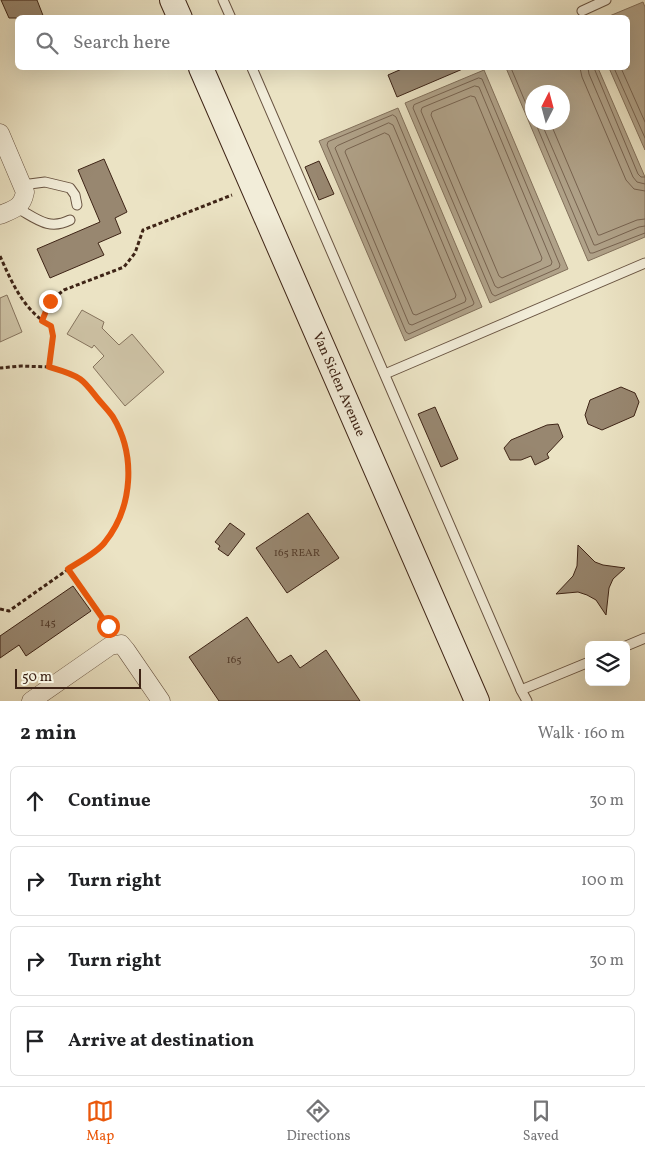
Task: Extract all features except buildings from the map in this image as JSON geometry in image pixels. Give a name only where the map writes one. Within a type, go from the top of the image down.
[{"type":"street","points":[[172,0],[179,15]]},
{"type":"street","name":"Van Siclen Avenue","points":[[202,70],[477,701]]},
{"type":"street","points":[[0,133],[25,192],[23,202],[17,208],[0,215]]},
{"type":"street","points":[[32,701],[110,646],[121,644],[161,701]]},
{"type":"lane","points":[[223,0],[229,15]]},
{"type":"lane","points":[[582,11],[606,0]]},
{"type":"lane","points":[[253,70],[527,701]]},
{"type":"lane","points":[[22,185],[45,182],[70,188],[75,196],[76,205]]},
{"type":"lane","points":[[17,208],[47,225],[60,225],[70,220]]},
{"type":"lane","points":[[385,374],[645,263]]},
{"type":"lane","points":[[630,644],[645,638]]},
{"type":"lane","points":[[521,690],[585,664]]},
{"type":"path","points":[[42,321],[50,301],[64,290],[124,267],[135,253],[143,230],[232,194]]},
{"type":"path","points":[[0,256],[11,282],[22,301],[42,321],[51,326],[53,336],[49,367]]},
{"type":"path","points":[[0,368],[21,366],[49,367],[82,380],[113,417],[124,441],[128,458],[126,498],[117,525],[104,544],[9,611],[0,609]]},
{"type":"path","points":[[68,569],[121,644]]},
{"type":"shaded area","points":[[7,295],[22,332],[0,342],[0,298]]},
{"type":"shaded area","points":[[82,310],[104,322],[102,328],[119,345],[132,334],[164,372],[125,406],[93,367],[104,356],[94,345],[92,348],[67,334]]},
{"type":"water","points":[[643,2],[645,7],[645,150],[610,70],[630,70],[630,15],[612,15]]},
{"type":"water","points":[[484,70],[568,269],[490,303],[405,103]]},
{"type":"water","points":[[507,70],[599,70],[645,177],[645,237],[588,261],[532,130],[570,130],[570,85],[525,85],[525,113]]},
{"type":"water","points":[[398,108],[482,307],[405,341],[319,141]]},
{"type":"route","points":[[50,301],[42,321],[51,326],[53,336],[49,367],[82,380],[113,417],[124,441],[128,458],[126,498],[117,525],[104,544],[68,569],[108,626]]}]
